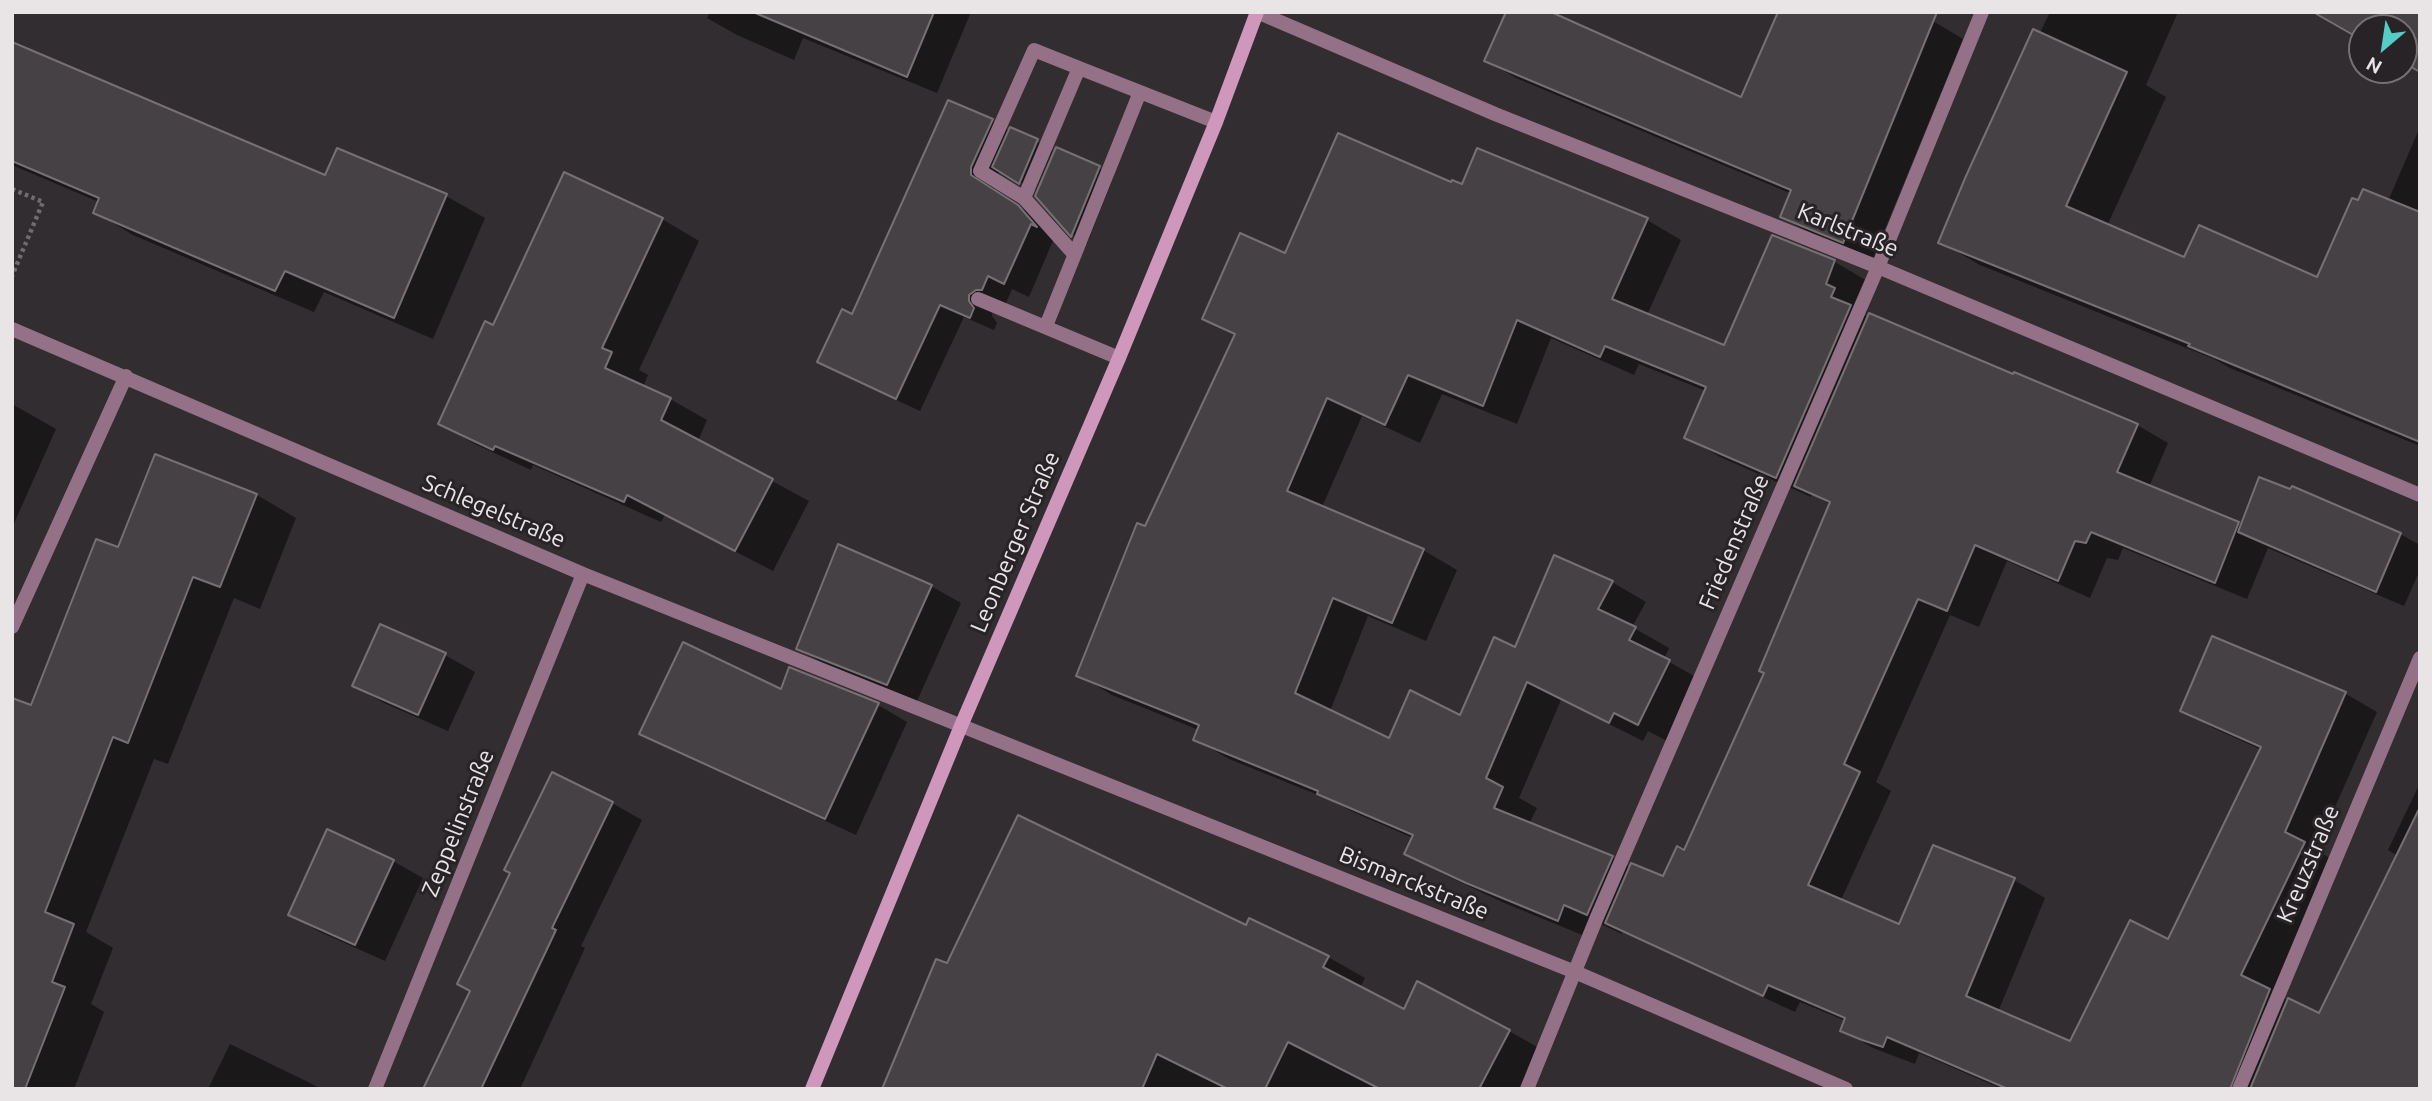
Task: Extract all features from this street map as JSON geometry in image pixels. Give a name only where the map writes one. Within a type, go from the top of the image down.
[{"type":"street","name":"Leonberger Straße","points":[[811,1089],[1216,122],[1257,12]]},
{"type":"street","name":"Karlstraße","points":[[1257,12],[1508,119],[1878,267],[2420,495]]},
{"type":"street","name":"Friedenstraße","points":[[1527,1089],[1878,267],[1982,12]]},
{"type":"street","points":[[1074,254],[1024,198],[980,172],[1034,50],[1216,122]]},
{"type":"street","points":[[1024,198],[1079,68]]},
{"type":"street","points":[[1045,326],[1140,92]]},
{"type":"street","points":[[978,299],[1118,358]]},
{"type":"street","name":"Schlegelstraße","points":[[12,329],[583,574],[961,726]]},
{"type":"street","points":[[12,627],[126,376]]},
{"type":"street","name":"Zeppelinstraße","points":[[375,1089],[583,574]]},
{"type":"street","name":"Kreuzstraße","points":[[2239,1089],[2420,657]]},
{"type":"street","name":"Bismarckstraße","points":[[961,726],[1575,972],[1846,1089]]},
{"type":"path","points":[[12,189],[43,202],[12,276]]},
{"type":"building","points":[[753,12],[934,12],[907,77]]},
{"type":"building","points":[[1506,12],[1551,12],[1741,97],[1778,12],[1937,12],[1843,243],[1780,217],[1791,190],[1484,61]]},
{"type":"building","points":[[2313,12],[2420,12],[2420,72],[2418,14],[2348,14],[2348,32]]},
{"type":"building","points":[[2033,29],[2127,72],[2066,206],[2184,257],[2199,225],[2317,277],[2352,198],[2358,200],[2363,189],[2420,212],[2420,442],[2188,346],[2190,344],[1938,243]]},
{"type":"building","points":[[12,42],[325,175],[337,148],[447,194],[394,318],[285,271],[275,291],[93,213],[99,198],[12,161]]},
{"type":"building","points":[[948,100],[993,119],[971,167],[971,175],[1018,205],[1037,227],[1031,224],[1004,284],[988,276],[982,290],[976,290],[969,295],[969,301],[974,308],[970,318],[940,305],[896,399],[817,362],[842,309],[852,314]]},
{"type":"building","points":[[1010,127],[1038,139],[1019,184],[992,167]]},
{"type":"building","points":[[1338,133],[1451,182],[1452,180],[1462,184],[1477,148],[1648,218],[1612,299],[1724,345],[1772,235],[1835,260],[1826,284],[1835,288],[1831,297],[1851,305],[1776,478],[1684,438],[1706,387],[1605,346],[1600,357],[1517,320],[1483,406],[1408,375],[1385,425],[1327,398],[1287,491],[1424,549],[1392,623],[1333,598],[1295,693],[1389,738],[1410,690],[1460,715],[1494,637],[1515,647],[1554,555],[1613,581],[1598,609],[1636,627],[1629,640],[1670,660],[1638,725],[1614,713],[1609,723],[1527,682],[1486,778],[1503,787],[1494,808],[1613,856],[1587,915],[1564,905],[1558,921],[1466,883],[1404,854],[1413,835],[1317,794],[1318,791],[1193,740],[1199,725],[1076,676],[1137,523],[1145,526],[1235,334],[1202,319],[1240,233],[1285,253]]},
{"type":"building","points":[[1056,147],[1100,166],[1071,237],[1035,196]]},
{"type":"building","points":[[564,172],[663,218],[602,348],[612,352],[605,368],[671,398],[661,420],[773,479],[735,551],[627,495],[624,502],[495,446],[493,450],[438,424],[485,321],[493,325]]},
{"type":"building","points":[[1869,313],[2138,424],[2117,472],[2239,522],[2215,583],[2091,532],[2086,543],[2075,541],[2058,581],[1975,545],[1947,611],[1918,599],[1844,764],[1860,772],[1808,885],[1899,924],[1933,845],[2015,878],[1966,996],[2070,1041],[2130,920],[2168,939],[2261,747],[2180,711],[2212,636],[2346,692],[2285,832],[2305,842],[2241,975],[2270,989],[2230,1089],[2008,1089],[1887,1037],[1883,1047],[1840,1031],[1845,1018],[1768,985],[1763,996],[1605,923],[1631,863],[1663,876],[1677,846],[1684,850],[1764,673],[1759,671],[1830,502],[1794,486]]},
{"type":"building","points":[[155,454],[257,494],[220,587],[193,577],[128,743],[113,737],[45,912],[74,924],[52,982],[65,987],[25,1089],[12,1089],[12,698],[31,705],[96,539],[118,547]]},
{"type":"building","points":[[2259,477],[2290,489],[2292,486],[2401,533],[2376,592],[2238,532]]},
{"type":"building","points":[[838,544],[932,585],[887,685],[796,649]]},
{"type":"building","points":[[380,624],[446,653],[418,715],[352,686]]},
{"type":"building","points":[[683,642],[781,689],[789,667],[879,703],[825,819],[639,734]]},
{"type":"building","points":[[552,772],[613,802],[552,928],[556,930],[481,1089],[423,1089],[470,991],[457,984],[510,873],[504,870]]},
{"type":"building","points":[[2420,807],[2420,1089],[2250,1089],[2288,998],[2319,1013]]},
{"type":"building","points":[[1018,815],[1246,925],[1249,918],[1329,956],[1323,967],[1404,1009],[1417,981],[1510,1030],[1479,1089],[1380,1089],[1288,1042],[1265,1089],[1228,1089],[1157,1054],[1142,1089],[882,1089],[936,959],[947,963]]},
{"type":"building","points":[[327,829],[394,860],[355,945],[288,915]]}]
